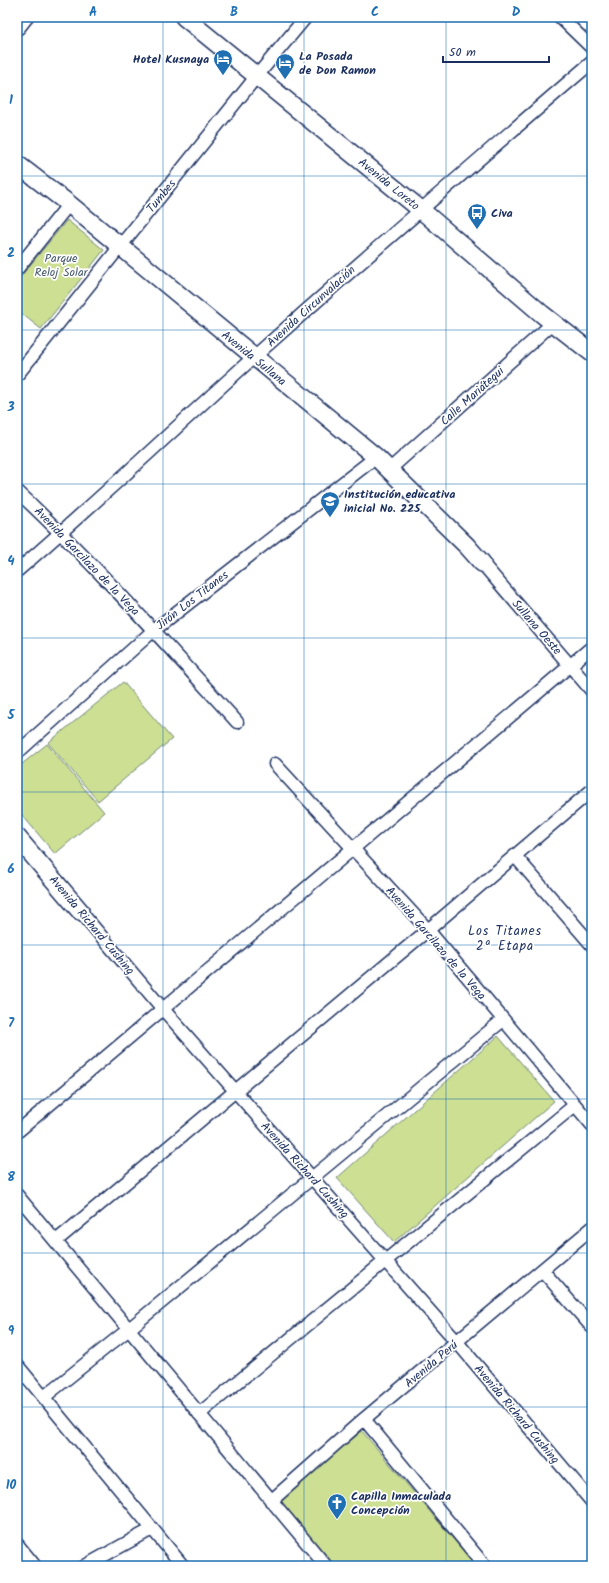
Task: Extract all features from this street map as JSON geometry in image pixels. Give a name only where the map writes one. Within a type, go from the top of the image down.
[{"type":"street","points":[[17,26],[24,17]]},
{"type":"street","name":"Avenida Loreto","points":[[184,17],[420,209],[553,323],[592,353]]},
{"type":"street","name":"Tumbes","points":[[17,375],[256,77],[306,17]]},
{"type":"street","points":[[560,17],[592,48]]},
{"type":"street","name":"Avenida Circunvalación","points":[[17,571],[62,533],[420,209],[592,62]]},
{"type":"street","name":"Avenida Sullana","points":[[17,164],[69,204],[390,469],[482,563]]},
{"type":"street","points":[[17,269],[69,204]]},
{"type":"street","name":"Calle Mariátegui","points":[[390,469],[553,323]]},
{"type":"street","name":"Jirón Los Titanes","points":[[17,753],[154,630],[376,457]]},
{"type":"street","name":"Avenida Garcilazo de la Vega","points":[[17,491],[62,533],[154,630],[236,722]]},
{"type":"street","name":"Sullana Oeste","points":[[482,563],[592,691]]},
{"type":"street","points":[[17,1132],[162,1008],[592,647]]},
{"type":"street","name":"Avenida Garcilazo de la Vega","points":[[275,764],[428,930],[592,1125]]},
{"type":"street","points":[[56,1241],[428,930],[592,790]]},
{"type":"street","name":"Avenida Richard Cushing","points":[[17,837],[162,1008],[457,1342],[592,1502]]},
{"type":"street","points":[[515,856],[592,944]]},
{"type":"street","points":[[44,1397],[129,1329],[503,1020]]},
{"type":"street","points":[[199,1414],[575,1105]]},
{"type":"street","points":[[17,1195],[326,1566]]},
{"type":"street","name":"Avenida Perú","points":[[271,1501],[364,1419],[592,1228]]},
{"type":"street","points":[[542,1270],[592,1327]]},
{"type":"street","points":[[17,1365],[183,1566]]},
{"type":"street","points":[[364,1419],[485,1566]]},
{"type":"street","points":[[85,1566],[152,1529]]},
{"type":"street","points":[[17,1544],[35,1566]]},
{"type":"green space","name":"Parque Reloj Solar","points":[[67,220],[104,250],[41,329],[17,310],[17,281]]},
{"type":"green space","points":[[123,682],[172,739],[98,801],[48,743]]},
{"type":"green space","points":[[47,744],[104,812],[55,854],[17,809],[17,768]]},
{"type":"green space","points":[[498,1036],[554,1101],[394,1242],[337,1178]]},
{"type":"green space","points":[[362,1431],[476,1566],[335,1566],[279,1499]]},
{"type":"place","name":"Hotel Kusnaya","points":[[223,76]]},
{"type":"place","name":"La Posada de Don Ramon","points":[[285,80]]},
{"type":"place","name":"Civa","points":[[477,230]]},
{"type":"place","name":"Institución educativa inicial No. 225","points":[[330,518]]},
{"type":"place","name":"Capilla Inmaculada Concepción","points":[[337,1520]]},
{"type":"district","name":"Los Titanes 2ª Etapa","points":[[505,938]]}]
